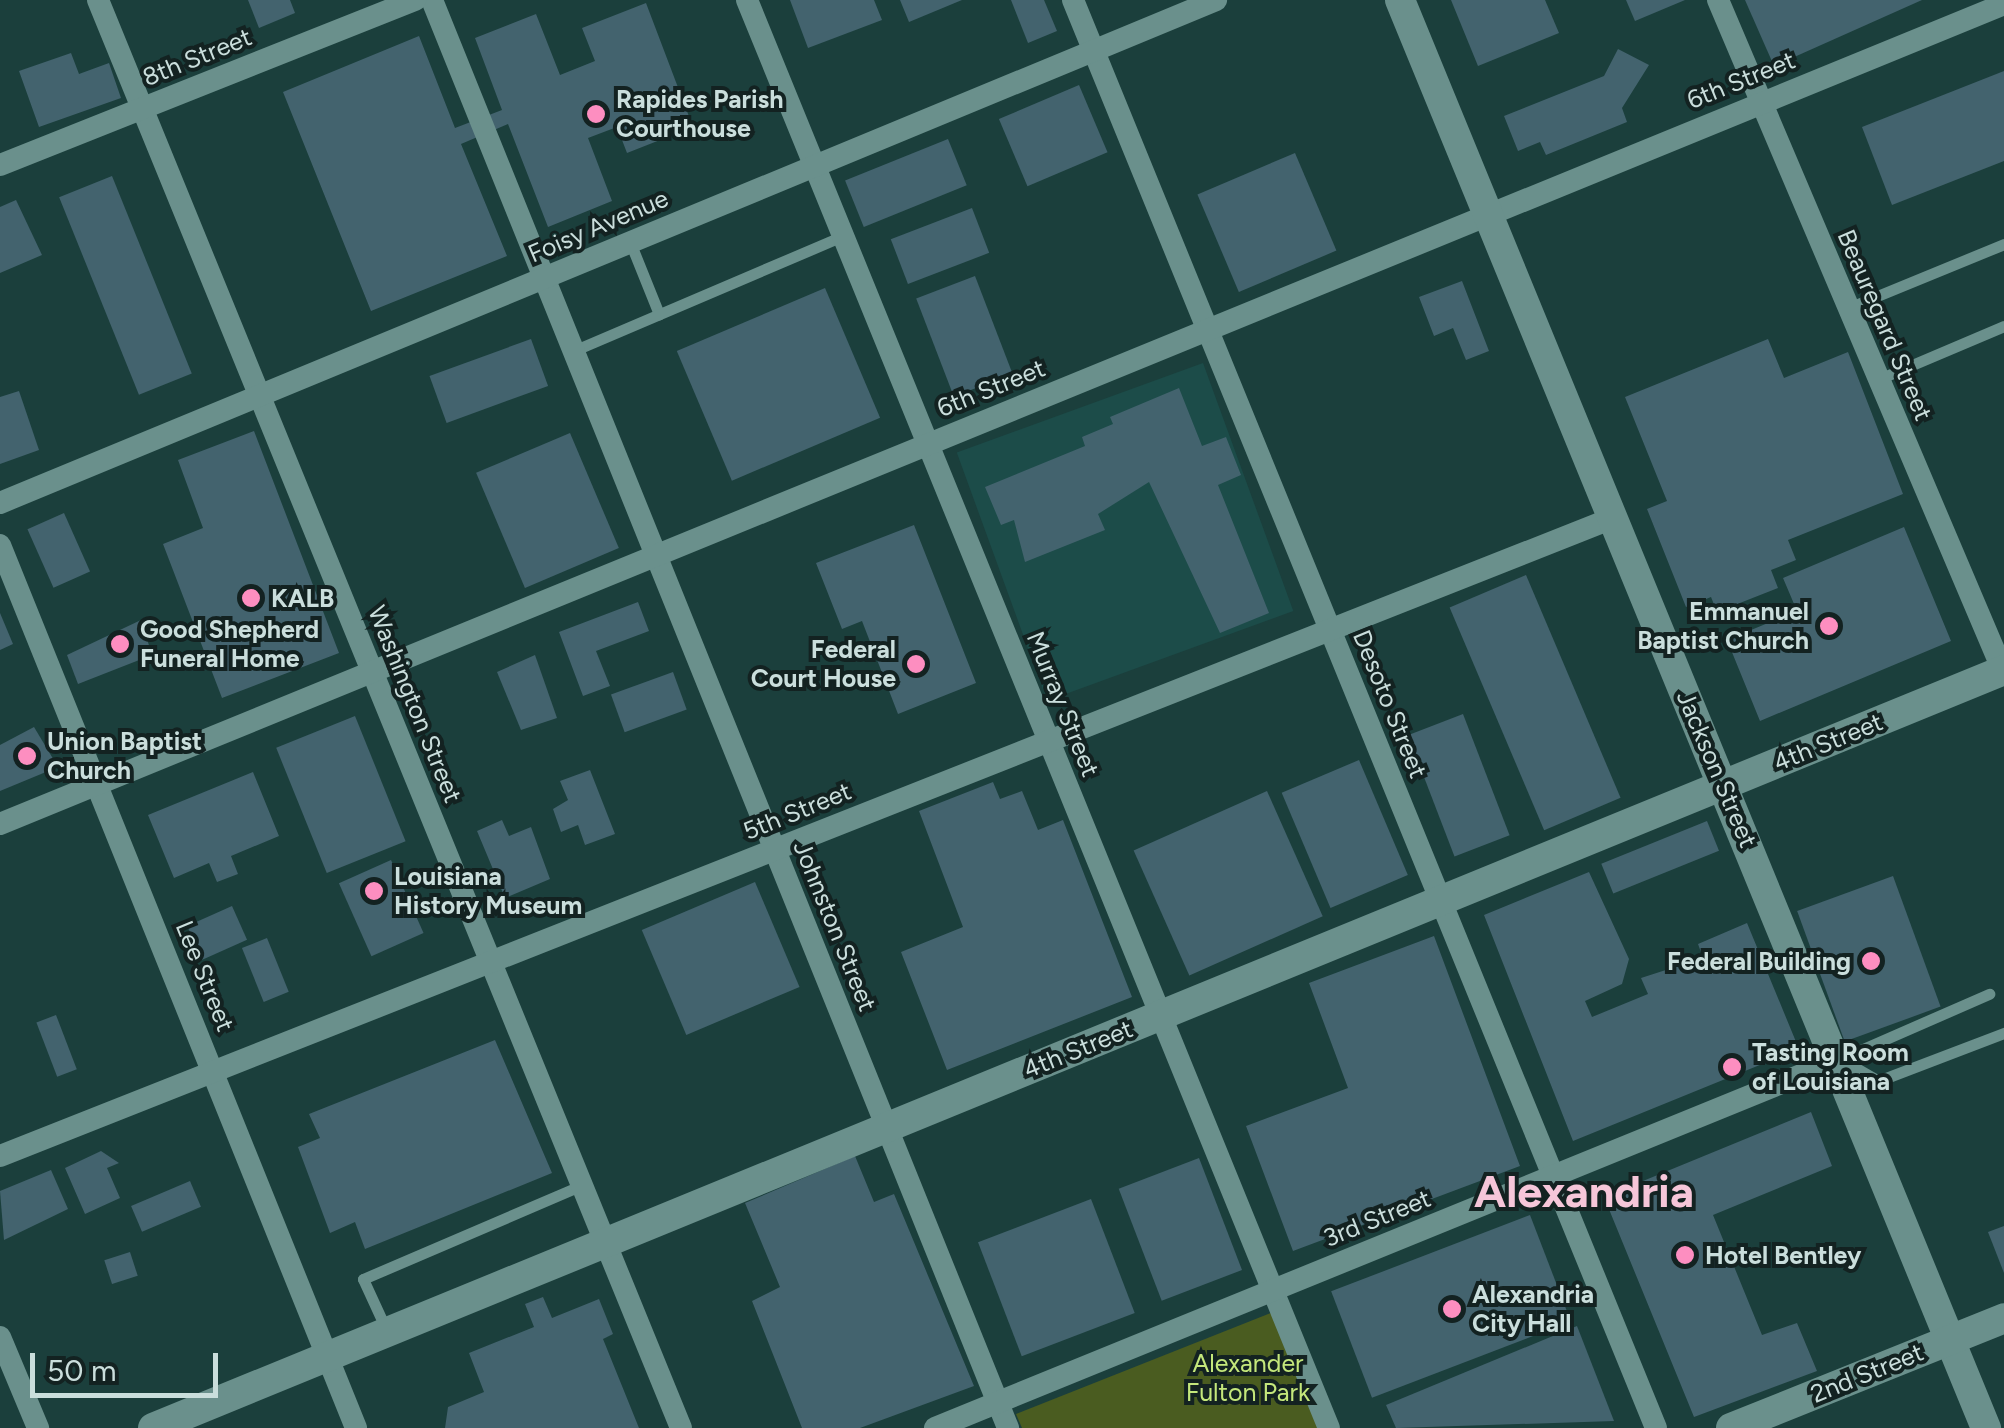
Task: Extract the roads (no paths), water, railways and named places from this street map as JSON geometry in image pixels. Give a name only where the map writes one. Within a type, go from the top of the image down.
[{"type":"main road","name":"Jackson Street","points":[[1400,0],[1840,1059],[1986,1428]]},
{"type":"main road","name":"4th Street","points":[[152,1428],[2003,671]]},
{"type":"main road","name":"2nd Street","points":[[1731,1428],[2004,1318]]},
{"type":"street","name":"Washington Street","points":[[98,0],[681,1428]]},
{"type":"street","name":"8th Street","points":[[0,166],[415,0]]},
{"type":"street","name":"Johnston Street","points":[[432,0],[1008,1428]]},
{"type":"street","name":"Murray Street","points":[[747,0],[1329,1428]]},
{"type":"street","name":"Desoto Street","points":[[1074,0],[1656,1428]]},
{"type":"street","name":"Foisy Avenue","points":[[0,503],[1216,0]]},
{"type":"street","name":"Beauregard Street","points":[[1718,0],[2003,671]]},
{"type":"street","name":"6th Street","points":[[0,824],[2004,4]]},
{"type":"street","name":"5th Street","points":[[0,1156],[1613,518]]},
{"type":"street","name":"Lee Street","points":[[0,545],[356,1428]]},
{"type":"street","name":"3rd Street","points":[[935,1428],[1840,1059]]},
{"type":"street","points":[[0,1337],[38,1428]]},
{"type":"lane","points":[[572,352],[843,236]]},
{"type":"lane","points":[[630,242],[659,314]]},
{"type":"lane","points":[[1848,308],[2004,244]]},
{"type":"lane","points":[[1878,379],[2004,326]]},
{"type":"lane","points":[[1840,1059],[1989,994]]},
{"type":"lane","points":[[1840,1059],[1878,1082],[2004,1033]]},
{"type":"lane","points":[[387,1332],[363,1278],[580,1186]]},
{"type":"place","name":"Rapides Parish Courthouse","points":[[596,114]]},
{"type":"place","name":"KALB","points":[[251,598]]},
{"type":"place","name":"Emmanuel Baptist Church","points":[[1829,626]]},
{"type":"place","name":"Good Shepherd Funeral Home","points":[[120,644]]},
{"type":"place","name":"Federal Court House","points":[[916,664]]},
{"type":"place","name":"Union Baptist Church","points":[[27,756]]},
{"type":"place","name":"Louisiana History Museum","points":[[374,891]]},
{"type":"place","name":"Federal Building","points":[[1871,961]]},
{"type":"place","name":"Tasting Room of Louisiana","points":[[1732,1067]]},
{"type":"place","name":"Hotel Bentley","points":[[1685,1255]]},
{"type":"place","name":"Alexandria City Hall","points":[[1452,1309]]},
{"type":"district","name":"Alexandria","points":[[1584,1192]]},
{"type":"park label","name":"Alexander Fulton Park","points":[[1248,1378]]}]
